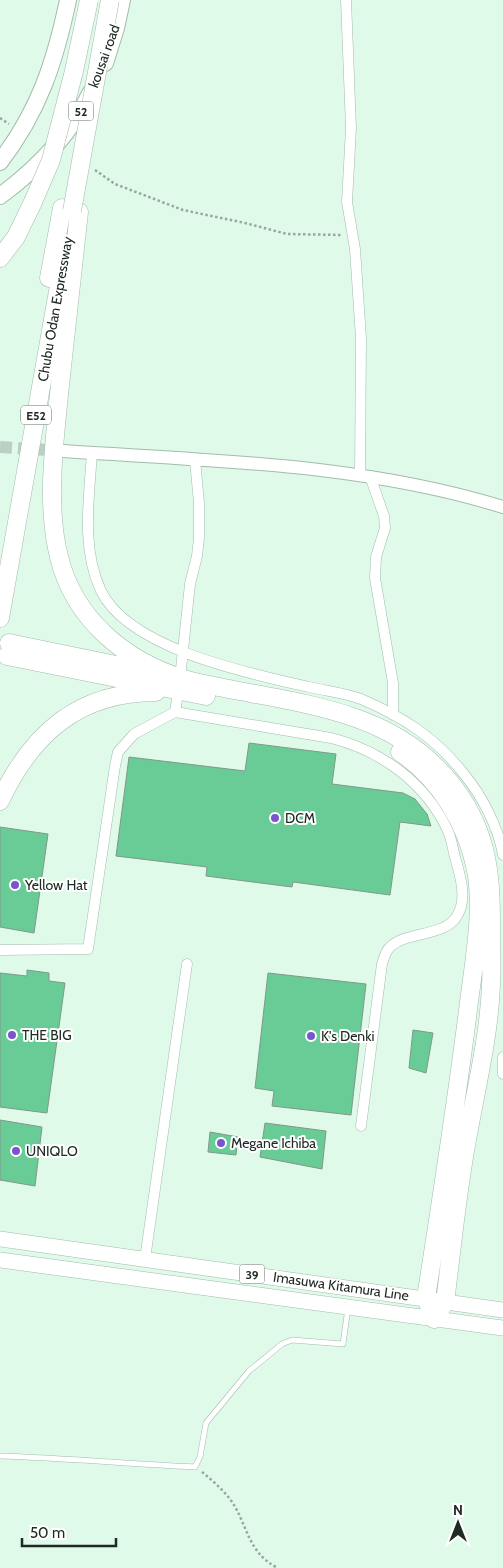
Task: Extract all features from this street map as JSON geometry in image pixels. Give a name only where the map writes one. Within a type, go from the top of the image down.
[{"type":"highway","points":[[0,162],[22,132],[39,99],[48,77],[68,0]]},
{"type":"highway","points":[[0,258],[16,237],[50,160],[74,71],[88,0]]},
{"type":"highway","name":"Chubu Odan Expressway","points":[[0,554],[71,210],[100,0]]},
{"type":"highway","name":"Chubu Odan Expressway","points":[[0,618],[71,210],[110,0]]},
{"type":"highway","name":"kousai road","points":[[0,196],[37,166],[68,132],[99,77],[107,56],[122,0]]},
{"type":"highway","points":[[71,210],[56,430],[53,512],[58,555],[64,576],[74,596],[86,615],[118,646],[182,685],[333,723],[364,733],[388,744],[408,757],[439,789],[452,808],[472,851],[477,873],[478,922],[454,1123],[426,1298],[434,1318]]},
{"type":"highway","points":[[8,649],[182,685],[337,712],[367,721],[394,734],[415,748],[450,781],[464,801],[484,847],[489,871],[491,986],[483,1053],[466,1141],[445,1302],[434,1318]]},
{"type":"highway","points":[[0,801],[12,775],[28,752],[47,732],[68,715],[92,703],[182,685]]},
{"type":"main road","name":"Imasuwa Kitamura Line","points":[[0,1239],[503,1310]]},
{"type":"main road","name":"Imasuwa Kitamura Line","points":[[0,1260],[503,1328]]},
{"type":"street","points":[[346,0],[351,128],[347,202],[355,249],[361,338],[365,476],[384,516],[385,528],[376,556],[375,578],[392,683],[393,715]]},
{"type":"street","points":[[64,451],[286,466],[365,476],[431,489],[503,507]]},
{"type":"street","points":[[92,453],[88,542],[93,568],[102,593],[115,612],[139,631],[184,652],[250,674],[359,699],[393,715],[427,735],[454,762],[474,786],[492,820],[503,855]]},
{"type":"street","points":[[175,712],[182,685],[190,584],[199,538],[199,503],[195,460]]},
{"type":"street","points":[[0,950],[88,949],[114,766],[118,752],[134,734],[175,712],[331,738],[372,752],[390,763],[434,804],[449,832],[460,875],[462,893],[457,917],[449,925],[399,941],[391,946],[386,953],[382,964],[362,1126]]},
{"type":"street","points":[[145,1259],[187,964]]},
{"type":"street","points":[[503,1058],[503,1074]]},
{"type":"lane","points":[[0,1456],[195,1467],[200,1457],[206,1423],[249,1371],[282,1344],[292,1340],[342,1344],[348,1307]]},
{"type":"path","points":[[90,163],[95,170],[115,184],[183,210],[287,234],[352,235]]},
{"type":"path","points":[[195,1467],[216,1483],[230,1500],[259,1555],[278,1568]]},
{"type":"building","name":"DCM","points":[[249,743],[336,754],[332,784],[403,793],[415,799],[427,814],[431,826],[400,822],[390,895],[293,882],[292,887],[206,876],[207,867],[116,856],[129,757],[245,771]]},
{"type":"building","points":[[0,827],[48,834],[34,933],[0,927]]},
{"type":"building","points":[[27,970],[49,973],[49,981],[65,983],[47,1113],[0,1107],[0,973],[27,976]]},
{"type":"building","name":"K's Denki","points":[[268,973],[366,984],[351,1115],[272,1106],[274,1091],[255,1088]]},
{"type":"building","points":[[413,1030],[433,1033],[426,1073],[409,1068]]},
{"type":"building","points":[[0,1120],[42,1127],[35,1186],[0,1180]]},
{"type":"building","points":[[265,1123],[326,1131],[322,1169],[260,1157]]},
{"type":"building","points":[[210,1132],[238,1137],[236,1155],[208,1152]]},
{"type":"tunnel","points":[[0,447],[62,451]]},
{"type":"place","name":"DCM","points":[[275,818]]},
{"type":"place","name":"Yellow Hat","points":[[15,885]]},
{"type":"place","name":"THE BIG","points":[[12,1035]]},
{"type":"place","name":"K's Denki","points":[[311,1036]]},
{"type":"place","name":"Megane Ichiba","points":[[221,1143]]},
{"type":"place","name":"UNIQLO","points":[[16,1151]]}]
